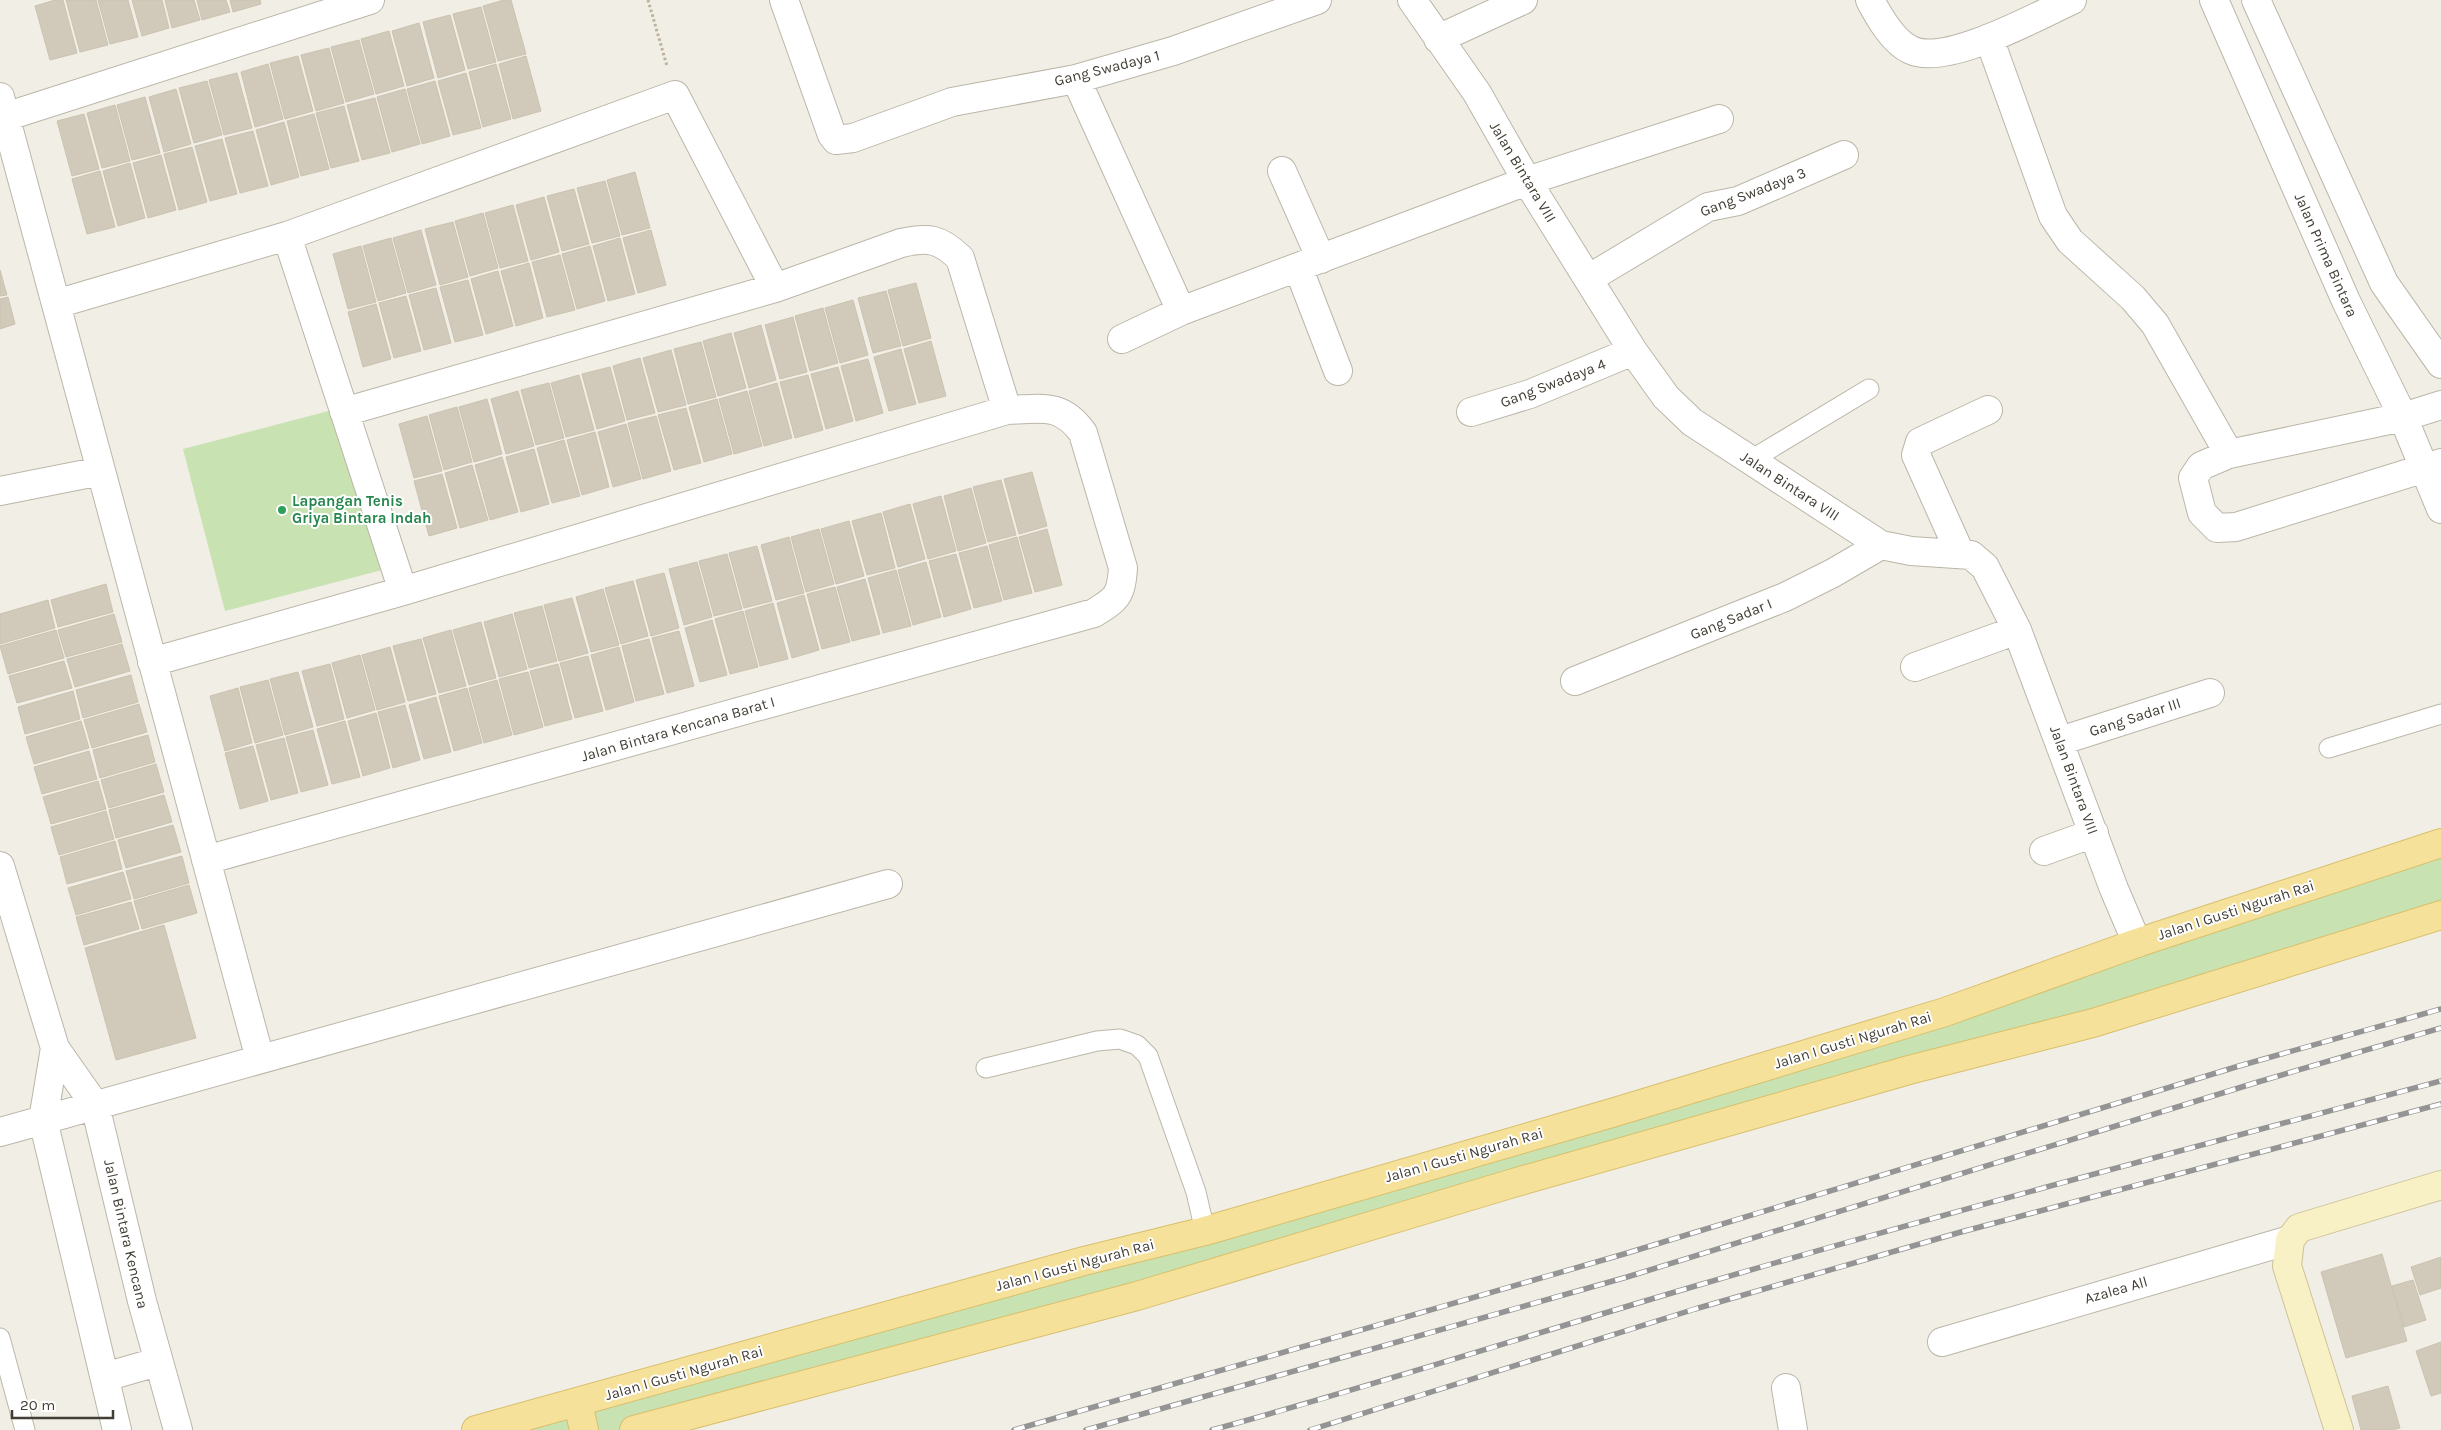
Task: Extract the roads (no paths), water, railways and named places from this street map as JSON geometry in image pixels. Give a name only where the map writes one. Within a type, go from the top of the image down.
[{"type":"main road","name":"Jalan I Gusti Ngurah Rai","points":[[476,1430],[1084,1262],[1205,1231],[1945,1012],[2137,943],[2441,843]]},
{"type":"main road","points":[[634,1430],[1137,1296],[1519,1182],[1909,1070],[2093,1023],[2441,914]]},
{"type":"main road","points":[[578,1403],[584,1430]]},
{"type":"street","points":[[260,1059],[3,107],[370,0]]},
{"type":"street","name":"Gang Swadaya 1","points":[[784,0],[832,135],[836,140],[854,138],[952,102],[1076,79],[1174,51],[1316,0]]},
{"type":"street","name":"Jalan Bintara VIII","points":[[1412,0],[1477,93],[1527,181],[1588,280],[1666,397],[1692,422],[1881,546],[1911,551],[1971,555],[1979,559],[2018,630],[2137,943]]},
{"type":"street","points":[[1438,39],[1523,0]]},
{"type":"street","points":[[1870,0],[1899,41],[1911,50],[1928,55],[1947,53],[1989,38],[2072,0]]},
{"type":"street","name":"Jalan Prima Bintara","points":[[2214,0],[2346,301],[2403,416],[2432,466],[2441,509]]},
{"type":"street","points":[[2256,0],[2384,283],[2441,364]]},
{"type":"street","points":[[1989,38],[2053,216],[2070,241],[2133,298],[2155,324],[2229,454]]},
{"type":"street","points":[[1076,79],[1181,311]]},
{"type":"street","points":[[56,304],[287,236],[675,95],[775,288]]},
{"type":"street","points":[[1122,339],[1181,311],[1527,181],[1719,119]]},
{"type":"street","name":"Gang Swadaya 3","points":[[1588,280],[1708,207],[1738,201],[1844,155]]},
{"type":"street","points":[[1282,172],[1310,263],[1338,371]]},
{"type":"street","points":[[287,236],[403,591]]},
{"type":"street","points":[[152,662],[403,591],[1008,410],[960,258],[942,243],[921,238],[901,243],[775,288],[344,412]]},
{"type":"street","name":"Gang Swadaya 4","points":[[1471,412],[1530,394],[1633,350]]},
{"type":"street","points":[[2432,466],[2236,527],[2217,528],[2202,513],[2193,478],[2201,466],[2229,454],[2403,416],[2441,405]]},
{"type":"street","name":"Jalan Bintara Kencana Barat I","points":[[206,860],[1094,614],[1111,603],[1121,589],[1122,568],[1083,433],[1073,419],[1057,410],[1008,410]]},
{"type":"street","points":[[1960,554],[1916,455],[1920,442],[1988,410]]},
{"type":"street","points":[[0,491],[101,471]]},
{"type":"street","name":"Gang Sadar I","points":[[1575,681],[1785,597],[1833,574],[1881,546]]},
{"type":"street","points":[[1916,666],[2018,630]]},
{"type":"street","name":"Gang Sadar III","points":[[2060,742],[2210,694]]},
{"type":"street","points":[[2044,851],[2094,833]]},
{"type":"street","name":"Jalan Bintara Kencana","points":[[0,866],[56,1048],[95,1105],[157,1362],[178,1430]]},
{"type":"street","points":[[0,1132],[888,884]]},
{"type":"street","name":"Jalan Bintara Kencana","points":[[56,1048],[44,1120],[118,1430]]},
{"type":"street","points":[[2339,1430],[2287,1266],[2290,1240],[2299,1228],[2441,1185]]},
{"type":"street","name":"Azalea All","points":[[1942,1342],[2290,1240]]},
{"type":"street","points":[[105,1377],[157,1362]]},
{"type":"street","points":[[1786,1388],[1793,1430]]},
{"type":"lane","points":[[1751,460],[1869,389]]},
{"type":"lane","points":[[2329,748],[2441,714]]},
{"type":"lane","points":[[986,1068],[1097,1041],[1120,1039],[1137,1045],[1148,1056],[1196,1192],[1205,1231]]},
{"type":"lane","points":[[0,1338],[25,1430]]},
{"type":"railway","points":[[1014,1430],[1624,1254],[2239,1066],[2441,1009]]},
{"type":"railway","points":[[1086,1430],[1627,1277],[2258,1082],[2441,1028]]},
{"type":"railway","points":[[1212,1430],[1879,1233],[2441,1081]]},
{"type":"railway","points":[[1310,1430],[1695,1309],[1961,1232],[2441,1104]]},
{"type":"place","name":"Lapangan Tenis Griya Bintara Indah","points":[[282,510]]}]
